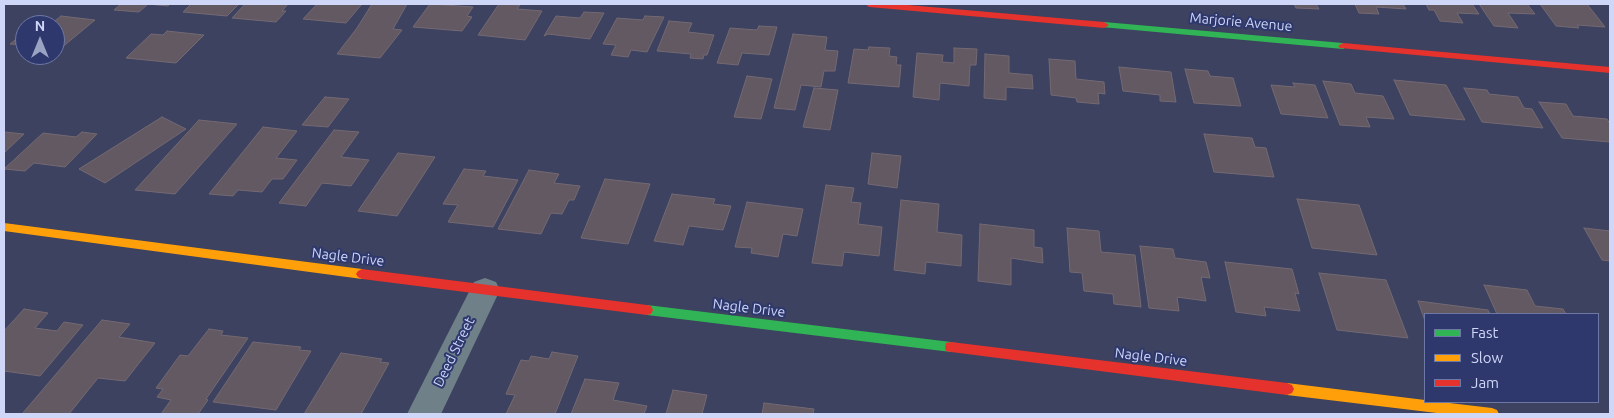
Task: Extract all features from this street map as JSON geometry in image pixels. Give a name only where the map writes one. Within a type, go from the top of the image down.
[{"type":"street","name":"Marjorie Avenue","points":[[869,4],[1610,70]]},
{"type":"street","name":"Nagle Drive","points":[[4,228],[485,290],[1492,414]]},
{"type":"street","name":"Deed Street","points":[[424,414],[485,290]]},
{"type":"building","points":[[121,4],[148,4],[139,12],[114,10]]},
{"type":"building","points":[[148,4],[170,4],[168,6]]},
{"type":"building","points":[[191,4],[239,4],[227,16],[183,12]]},
{"type":"building","points":[[245,4],[288,4],[282,11],[286,11],[276,22],[232,18]]},
{"type":"building","points":[[317,4],[362,4],[346,23],[303,19]]},
{"type":"building","points":[[372,4],[407,4],[393,29],[402,30],[380,58],[337,54],[357,28]]},
{"type":"building","points":[[430,4],[473,7],[467,16],[472,17],[462,31],[413,27]]},
{"type":"building","points":[[499,4],[520,5],[517,9],[542,11],[525,40],[478,35]]},
{"type":"building","points":[[1294,4],[1316,4],[1319,9],[1296,8]]},
{"type":"building","points":[[1355,4],[1403,4],[1406,9],[1376,7],[1379,14],[1359,13]]},
{"type":"building","points":[[1426,4],[1472,4],[1479,14],[1457,13],[1463,23],[1440,21],[1434,10],[1429,10]]},
{"type":"building","points":[[1479,4],[1527,4],[1535,14],[1508,13],[1518,28],[1494,26]]},
{"type":"building","points":[[1540,4],[1587,4],[1605,27],[1577,25],[1579,28],[1556,26]]},
{"type":"building","points":[[584,12],[604,13],[590,39],[548,34],[544,36],[556,16],[580,18]]},
{"type":"building","points":[[65,16],[95,20],[65,45]]},
{"type":"building","points":[[645,16],[664,17],[647,52],[631,50],[628,57],[611,55],[616,45],[603,44],[617,18],[643,20]]},
{"type":"building","points":[[669,21],[692,23],[688,32],[714,35],[707,55],[704,55],[703,59],[690,58],[691,54],[657,51]]},
{"type":"building","points":[[759,26],[777,27],[769,55],[742,53],[738,65],[717,63],[730,28],[757,30]]},
{"type":"building","points":[[167,31],[204,35],[176,63],[126,58],[151,34],[163,35]]},
{"type":"building","points":[[793,34],[827,37],[825,50],[838,51],[835,71],[824,71],[821,87],[801,85],[795,110],[774,108]]},
{"type":"building","points":[[869,47],[890,48],[889,56],[897,57],[896,65],[901,65],[899,87],[848,83],[854,49],[868,50]]},
{"type":"building","points":[[954,48],[977,49],[976,65],[970,65],[969,86],[940,83],[939,100],[913,97],[917,53],[943,55],[942,62],[954,63]]},
{"type":"building","points":[[985,54],[1009,56],[1009,73],[1032,75],[1033,89],[1006,87],[1006,100],[984,98]]},
{"type":"building","points":[[1049,59],[1075,61],[1076,79],[1104,82],[1105,94],[1098,93],[1099,104],[1077,102],[1076,98],[1051,95]]},
{"type":"building","points":[[1119,67],[1171,72],[1176,102],[1160,101],[1160,95],[1123,91]]},
{"type":"building","points":[[1185,69],[1208,71],[1210,76],[1233,78],[1241,106],[1194,103]]},
{"type":"building","points":[[747,76],[772,79],[761,119],[734,117]]},
{"type":"building","points":[[1394,80],[1446,85],[1465,120],[1410,115]]},
{"type":"building","points":[[1323,81],[1351,84],[1355,93],[1383,96],[1394,119],[1366,117],[1370,127],[1340,125]]},
{"type":"building","points":[[1293,83],[1315,85],[1328,118],[1281,114],[1271,85],[1295,87]]},
{"type":"building","points":[[814,88],[838,90],[830,130],[803,127]]},
{"type":"building","points":[[1464,88],[1487,90],[1489,94],[1518,97],[1524,108],[1532,109],[1543,128],[1482,122]]},
{"type":"building","points":[[325,97],[349,99],[328,127],[302,125]]},
{"type":"building","points":[[1539,102],[1566,104],[1573,116],[1607,119],[1610,124],[1610,142],[1562,138]]},
{"type":"building","points":[[162,117],[186,129],[105,183],[79,169]]},
{"type":"building","points":[[199,120],[237,124],[175,194],[135,190]]},
{"type":"building","points":[[263,127],[297,131],[276,158],[297,160],[283,179],[272,179],[262,192],[238,190],[233,196],[209,194]]},
{"type":"building","points":[[334,130],[359,132],[341,157],[369,160],[351,186],[322,183],[306,206],[279,203]]},
{"type":"building","points":[[4,132],[24,134],[4,153]]},
{"type":"building","points":[[82,132],[97,134],[65,167],[34,163],[25,171],[4,169],[43,133],[76,137]]},
{"type":"building","points":[[1204,134],[1252,138],[1255,147],[1266,148],[1274,177],[1214,172]]},
{"type":"building","points":[[398,153],[435,157],[397,216],[358,211]]},
{"type":"building","points":[[872,153],[901,156],[897,188],[868,184]]},
{"type":"building","points":[[464,169],[486,171],[483,176],[518,180],[493,227],[448,222],[458,205],[443,204]]},
{"type":"building","points":[[529,170],[559,174],[554,183],[580,186],[574,200],[569,200],[562,214],[551,213],[541,234],[498,229]]},
{"type":"building","points":[[605,179],[650,184],[628,244],[581,238]]},
{"type":"building","points":[[826,185],[854,188],[851,202],[861,203],[858,224],[882,227],[879,256],[844,252],[842,266],[812,263]]},
{"type":"building","points":[[672,194],[715,199],[713,204],[731,206],[723,230],[689,226],[683,245],[654,241]]},
{"type":"building","points":[[1297,199],[1359,205],[1377,255],[1312,248]]},
{"type":"building","points":[[901,200],[939,204],[937,232],[962,235],[961,266],[926,262],[925,274],[894,270]]},
{"type":"building","points":[[747,202],[803,209],[797,236],[783,234],[778,257],[751,253],[752,248],[735,247]]},
{"type":"building","points":[[980,224],[1034,230],[1034,247],[1042,248],[1043,263],[1011,258],[1011,285],[978,281]]},
{"type":"building","points":[[1067,228],[1099,231],[1101,252],[1135,255],[1141,307],[1114,304],[1113,294],[1084,291],[1082,273],[1070,272]]},
{"type":"building","points":[[1584,228],[1610,231],[1610,261],[1602,260]]},
{"type":"building","points":[[1140,246],[1173,249],[1175,258],[1206,262],[1210,278],[1201,277],[1206,301],[1177,297],[1179,311],[1149,308]]},
{"type":"building","points":[[1225,262],[1292,269],[1299,294],[1295,293],[1300,311],[1264,307],[1266,316],[1236,312]]},
{"type":"building","points":[[1319,273],[1386,280],[1408,338],[1337,330]]},
{"type":"building","points":[[1484,285],[1527,290],[1535,306],[1563,309],[1565,313],[1497,313]]},
{"type":"building","points":[[1418,301],[1488,310],[1490,313],[1424,313],[1424,318]]},
{"type":"building","points":[[24,309],[48,313],[35,328],[57,331],[64,322],[83,325],[40,376],[4,371],[4,331]]},
{"type":"building","points":[[102,320],[130,324],[119,337],[155,343],[125,381],[98,378],[69,414],[22,414]]},
{"type":"building","points":[[209,329],[223,331],[221,335],[248,338],[206,399],[208,400],[198,414],[161,414],[171,400],[157,397],[163,389],[156,388],[180,355],[188,356]]},
{"type":"building","points":[[253,342],[301,347],[299,350],[311,351],[276,410],[213,402]]},
{"type":"building","points":[[552,352],[578,356],[555,414],[506,414],[515,395],[506,394],[521,360],[529,361],[531,356],[549,359]]},
{"type":"building","points":[[341,353],[382,359],[380,362],[389,363],[361,414],[304,414]]},
{"type":"building","points":[[585,379],[619,383],[613,400],[647,406],[644,414],[571,414]]},
{"type":"building","points":[[673,390],[707,395],[702,414],[666,414]]},
{"type":"building","points":[[764,403],[814,409],[813,414],[762,414]]},
{"type":"traffic: fast","points":[[1104,25],[1343,46]]},
{"type":"traffic: fast","points":[[647,310],[951,347]]},
{"type":"traffic: slow","points":[[4,227],[362,274]]},
{"type":"traffic: slow","points":[[1287,389],[1492,414]]},
{"type":"traffic: jam","points":[[869,4],[1104,25]]},
{"type":"traffic: jam","points":[[1343,46],[1610,70]]},
{"type":"traffic: jam","points":[[362,274],[647,310]]},
{"type":"traffic: jam","points":[[951,347],[1287,389]]}]
